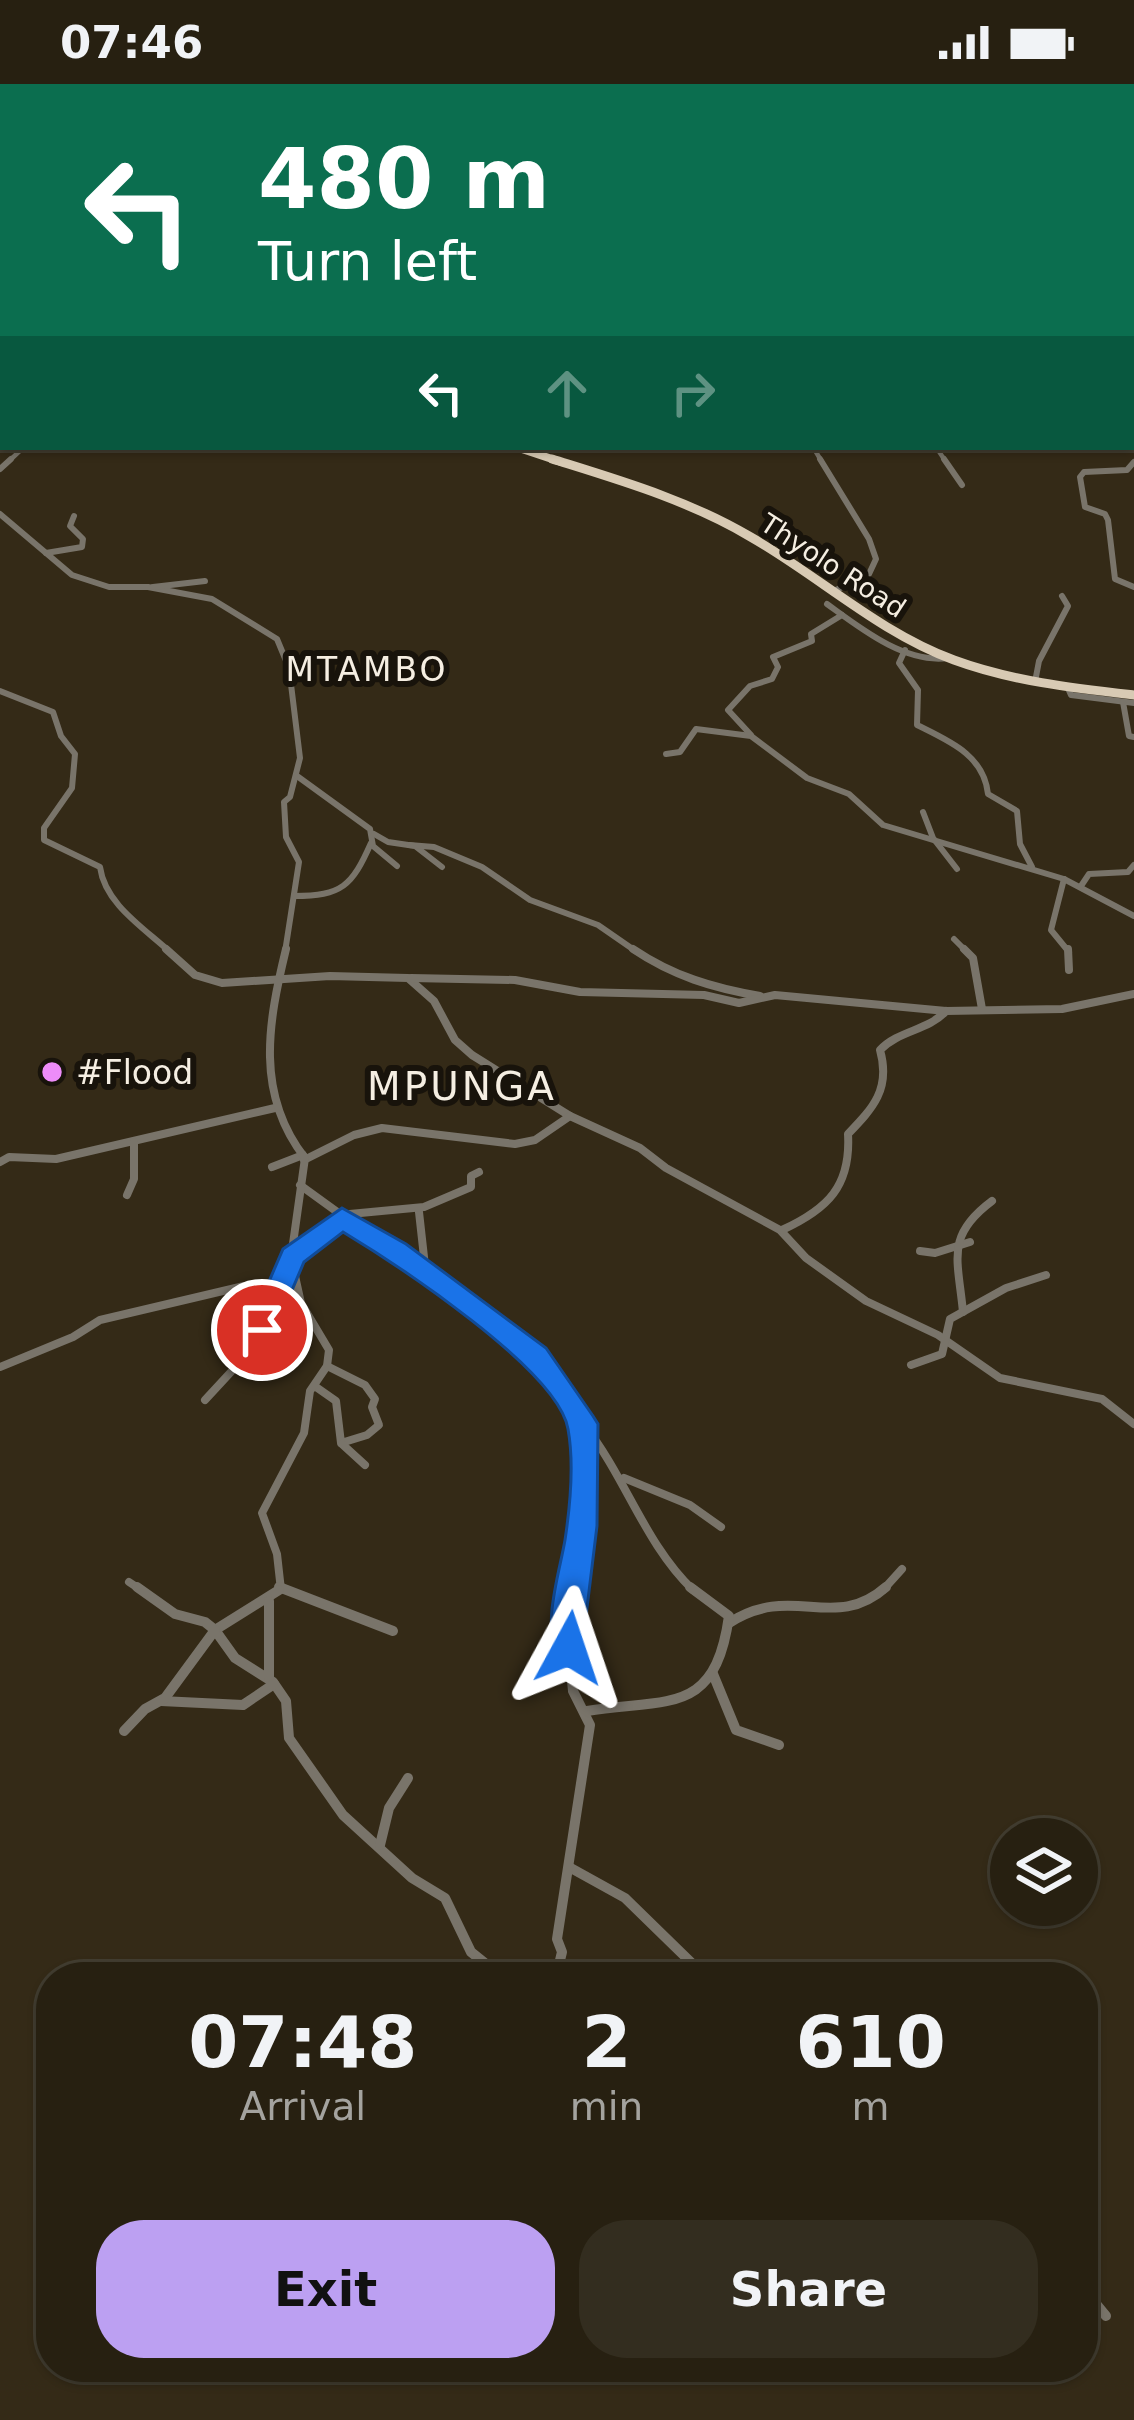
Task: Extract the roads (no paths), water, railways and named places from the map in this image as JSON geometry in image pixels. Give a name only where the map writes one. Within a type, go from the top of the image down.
[{"type":"highway","name":"Thyolo Road","points":[[525,450],[657,494],[726,523],[898,634],[948,658],[1035,682],[1134,699]]},
{"type":"street","points":[[815,450],[869,539],[875,559],[869,574],[833,591]]},
{"type":"street","points":[[938,450],[962,485]]},
{"type":"street","points":[[1134,462],[1127,470],[1080,477],[1084,507],[1105,514],[1108,520],[1115,579],[1134,587]]},
{"type":"street","points":[[0,514],[81,578],[106,586],[152,588],[222,602],[277,639],[289,668],[300,758],[284,802],[286,837],[299,862],[278,979],[269,1086],[275,1108],[304,1157],[292,1206],[292,1260],[301,1311],[329,1350],[327,1366],[310,1390],[304,1433],[262,1509],[265,1532],[277,1554],[279,1590]]},
{"type":"street","points":[[44,553],[82,547],[83,538],[70,526],[74,516]]},
{"type":"street","points":[[152,588],[205,580]]},
{"type":"street","points":[[1035,682],[1038,658],[1063,626],[1068,607],[1062,596]]},
{"type":"street","points":[[827,604],[905,650],[932,661],[948,658]]},
{"type":"street","points":[[842,615],[812,634],[812,641],[773,657],[778,667],[772,679],[740,694],[728,710],[744,722],[751,736],[802,775],[849,794],[884,825],[1064,879],[1134,916]]},
{"type":"street","points":[[905,650],[899,663],[918,690],[917,725],[980,761],[988,772],[988,794],[1017,811],[1020,844],[1033,868]]},
{"type":"street","points":[[1068,688],[1071,695],[1124,702],[1134,699]]},
{"type":"street","points":[[0,691],[53,712],[61,736],[75,754],[72,788],[44,828],[44,840],[100,867],[111,898],[195,975],[223,983],[515,980],[580,992],[704,995],[739,1003],[762,997]]},
{"type":"street","points":[[1124,702],[1134,737]]},
{"type":"street","points":[[666,754],[680,752],[696,729],[751,736]]},
{"type":"street","points":[[297,776],[372,837],[397,866]]},
{"type":"street","points":[[923,812],[957,869]]},
{"type":"street","points":[[372,837],[434,847],[482,867],[530,900],[598,926],[655,964],[711,988],[762,997],[946,1010],[1082,1007],[1134,994]]},
{"type":"street","points":[[295,896],[325,896],[356,879],[372,837]]},
{"type":"street","points":[[409,845],[442,868]]},
{"type":"street","points":[[1081,886],[1089,874],[1128,872],[1134,865]]},
{"type":"street","points":[[1064,879],[1051,930],[1069,950],[1069,970]]},
{"type":"street","points":[[954,939],[970,951],[982,1009]]},
{"type":"street","points":[[408,978],[434,1001],[461,1048],[570,1116],[640,1148],[666,1168],[780,1230],[806,1258],[866,1301],[946,1340],[1000,1378],[1102,1399],[1134,1424]]},
{"type":"street","points":[[780,1230],[824,1210],[847,1180],[848,1135],[871,1114],[880,1096],[884,1067],[880,1050],[887,1039],[938,1021],[946,1010]]},
{"type":"street","points":[[0,1148],[56,1159],[275,1108]]},
{"type":"street","points":[[272,1167],[339,1147],[356,1133],[379,1127],[515,1144],[535,1140],[570,1116]]},
{"type":"street","points":[[127,1195],[134,1179],[134,1142]]},
{"type":"street","points":[[0,1162],[33,1157]]},
{"type":"street","points":[[205,1400],[255,1346],[292,1260],[340,1216],[418,1212],[454,1201],[471,1187],[471,1176],[479,1172]]},
{"type":"street","points":[[299,1184],[536,1356],[623,1477],[655,1551],[689,1587],[729,1616],[724,1651],[705,1685],[673,1704],[587,1711]]},
{"type":"street","points":[[963,1312],[956,1245],[968,1219],[992,1201]]},
{"type":"street","points":[[418,1212],[428,1251],[426,1275]]},
{"type":"street","points":[[920,1251],[935,1253],[970,1242]]},
{"type":"street","points":[[910,1365],[942,1354],[950,1319],[1006,1288],[1046,1275]]},
{"type":"street","points":[[0,1367],[73,1337],[100,1320],[244,1286],[282,1283]]},
{"type":"street","points":[[327,1366],[365,1385],[375,1399],[372,1407],[380,1425],[367,1435],[341,1443]]},
{"type":"street","points":[[316,1387],[336,1401],[341,1443],[365,1465]]},
{"type":"street","points":[[558,1962],[590,1725],[573,1691],[567,1630],[582,1526],[583,1424]]},
{"type":"street","points":[[623,1477],[667,1493],[692,1511],[711,1515],[721,1527]]},
{"type":"street","points":[[729,1623],[764,1605],[846,1609],[880,1598],[902,1569]]},
{"type":"street","points":[[129,1582],[175,1614],[205,1622],[235,1658],[271,1682],[286,1701],[290,1738],[314,1777],[343,1815],[412,1878],[445,1898],[456,1929],[483,1962]]},
{"type":"street","points":[[124,1731],[160,1701],[224,1621],[269,1600],[279,1590],[299,1591],[352,1612],[379,1631],[393,1631]]},
{"type":"street","points":[[269,1600],[274,1634],[266,1655],[271,1682]]},
{"type":"street","points":[[712,1673],[736,1730],[779,1745]]},
{"type":"street","points":[[160,1701],[243,1705],[271,1682]]},
{"type":"street","points":[[380,1845],[389,1808],[408,1778]]},
{"type":"street","points":[[569,1868],[625,1898],[691,1962]]},
{"type":"street","points":[[1098,2306],[1106,2316]]},
{"type":"place","name":"#Flood","points":[[52,1072]]},
{"type":"district","name":"MTAMBO","points":[[367,669]]},
{"type":"district","name":"MPUNGA","points":[[462,1086]]}]
